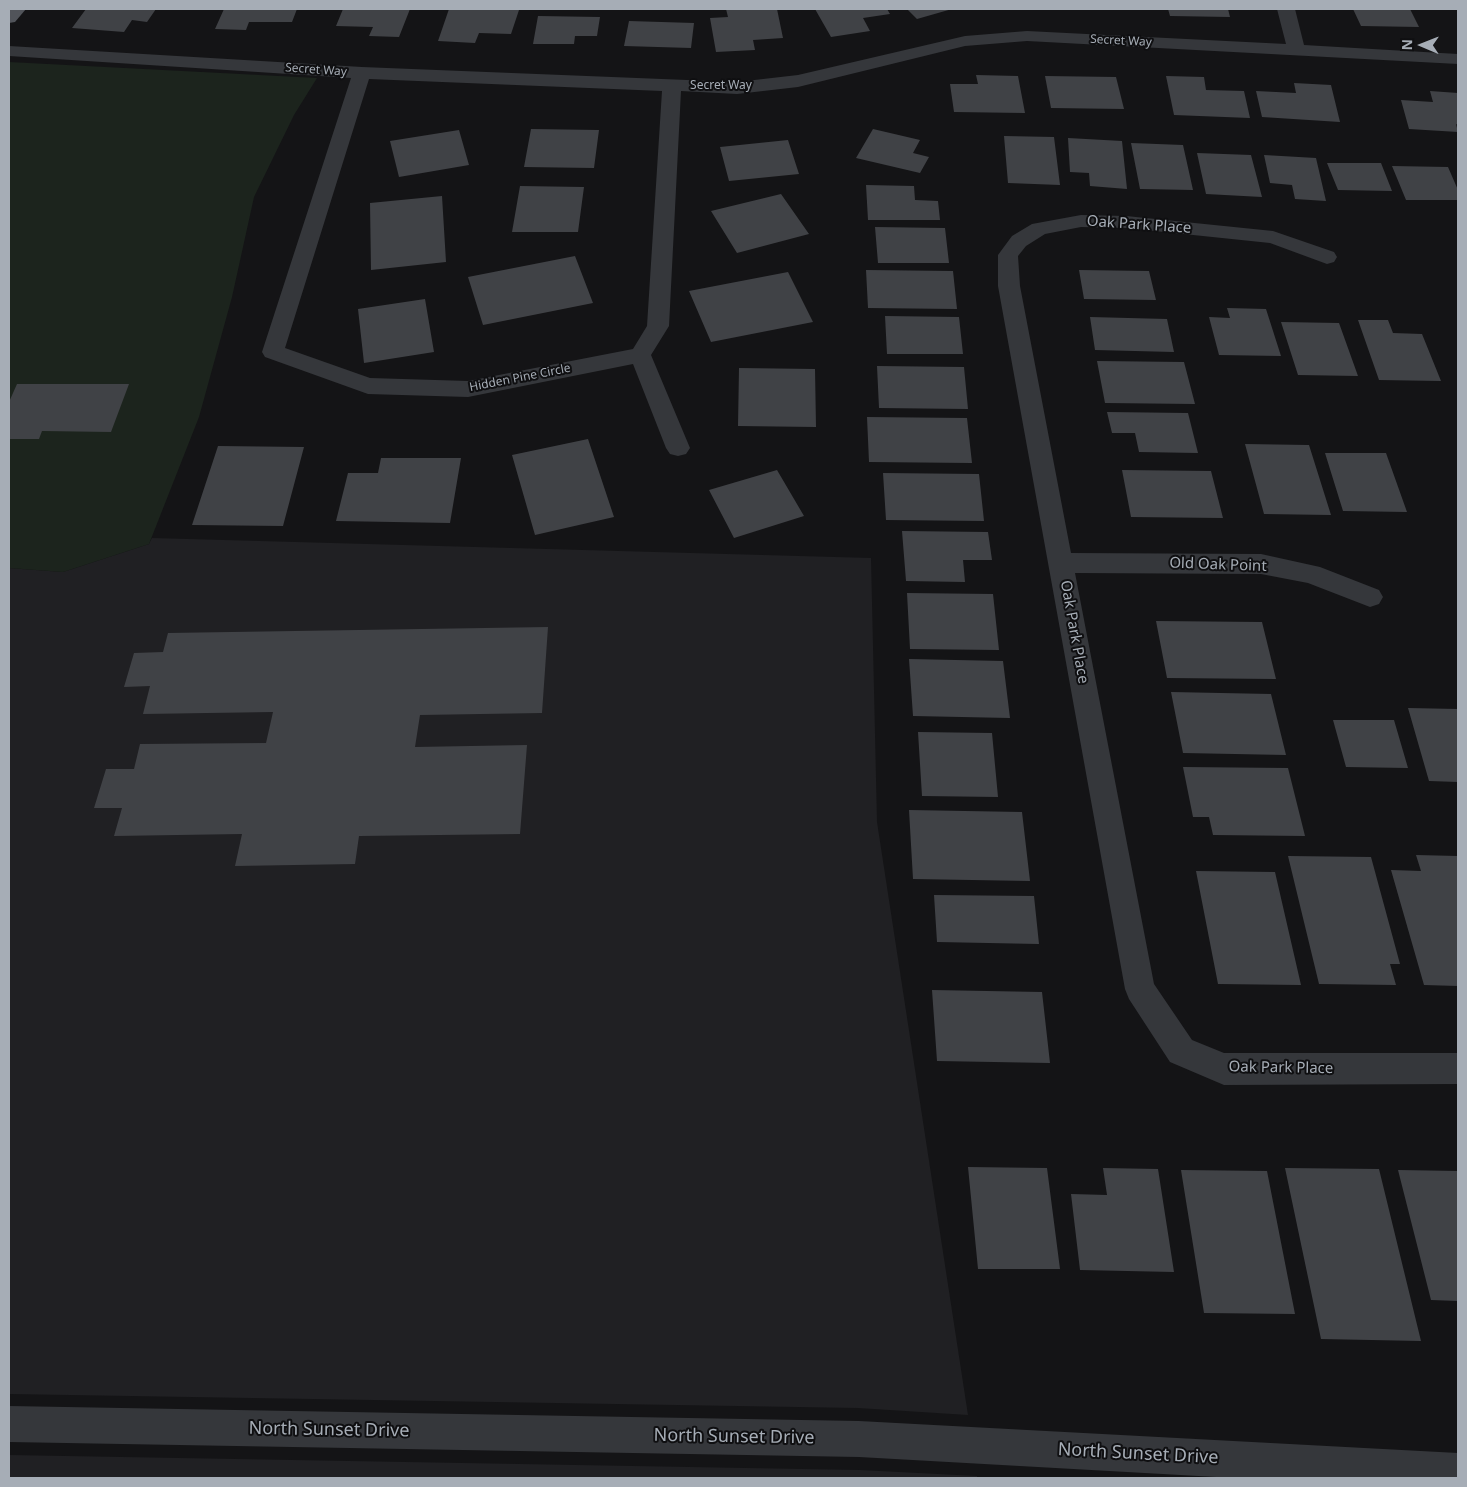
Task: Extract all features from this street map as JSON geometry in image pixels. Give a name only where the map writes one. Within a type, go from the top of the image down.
[{"type":"main road","points":[[9,18],[17,9]]},
{"type":"street","points":[[1286,9],[1296,50]]},
{"type":"street","name":"Secret Way","points":[[9,51],[362,73],[737,88],[798,81],[965,41],[1027,36],[1458,59]]},
{"type":"street","name":"Hidden Pine Circle","points":[[362,73],[273,352],[368,386],[468,389],[640,355]]},
{"type":"street","points":[[672,86],[658,326],[640,355],[678,448]]},
{"type":"street","name":"Oak Park Place","points":[[1327,257],[1273,237],[1126,222],[1080,221],[1039,229],[1019,241],[1008,255],[1008,286],[1062,563],[1140,989],[1181,1051],[1224,1069],[1458,1068]]},
{"type":"street","name":"Old Oak Point","points":[[1062,563],[1261,564],[1311,574],[1370,598]]},
{"type":"street","name":"North Sunset Drive","points":[[9,1424],[859,1438],[1458,1472]]},
{"type":"shaded area","points":[[9,62],[317,78],[294,115],[254,197],[232,297],[199,417],[149,544],[63,572],[9,568]]},
{"type":"shaded area","points":[[152,538],[871,558],[877,822],[968,1415],[858,1408],[9,1394],[9,568],[63,572],[149,544]]},
{"type":"shaded area","points":[[9,1455],[860,1470],[977,1476],[977,1478],[9,1478]]},
{"type":"building","points":[[86,9],[156,9],[147,22],[132,20],[124,32],[72,28]]},
{"type":"building","points":[[224,9],[297,9],[292,22],[249,22],[246,30],[215,29]]},
{"type":"building","points":[[343,9],[410,9],[399,37],[369,36],[373,27],[336,26]]},
{"type":"building","points":[[449,9],[519,10],[511,34],[479,33],[475,43],[438,41]]},
{"type":"building","points":[[726,9],[777,9],[783,38],[753,40],[755,50],[716,52],[710,18],[728,17]]},
{"type":"building","points":[[815,9],[887,9],[890,14],[863,18],[870,31],[831,37]]},
{"type":"building","points":[[907,9],[952,9],[917,19]]},
{"type":"building","points":[[1168,9],[1228,9],[1230,17],[1170,16]]},
{"type":"building","points":[[1353,9],[1410,9],[1419,27],[1361,26]]},
{"type":"building","points":[[538,16],[600,17],[597,36],[575,36],[574,44],[533,44]]},
{"type":"building","points":[[629,21],[694,23],[691,48],[624,46]]},
{"type":"building","points":[[976,75],[1018,76],[1025,113],[954,112],[950,84],[978,84]]},
{"type":"building","points":[[1045,76],[1116,77],[1124,109],[1051,108]]},
{"type":"building","points":[[1166,76],[1204,77],[1206,90],[1244,91],[1250,118],[1174,115]]},
{"type":"building","points":[[1294,83],[1331,85],[1340,122],[1262,117],[1256,91],[1296,93]]},
{"type":"building","points":[[1430,91],[1458,93],[1458,125],[1456,124],[1458,132],[1409,129],[1401,100],[1433,102]]},
{"type":"building","points":[[531,129],[599,130],[594,168],[524,167]]},
{"type":"building","points":[[873,129],[920,140],[913,153],[929,157],[920,173],[856,158]]},
{"type":"building","points":[[459,130],[469,165],[399,177],[390,141]]},
{"type":"building","points":[[1004,136],[1054,137],[1060,185],[1008,183]]},
{"type":"building","points":[[1068,138],[1122,141],[1127,189],[1090,186],[1089,173],[1070,172]]},
{"type":"building","points":[[788,140],[799,174],[729,181],[720,147]]},
{"type":"building","points":[[1131,143],[1183,145],[1193,190],[1140,189]]},
{"type":"building","points":[[1197,153],[1251,155],[1262,197],[1206,194]]},
{"type":"building","points":[[1264,155],[1316,158],[1326,201],[1295,199],[1292,185],[1270,183]]},
{"type":"building","points":[[1327,163],[1381,163],[1392,191],[1338,190]]},
{"type":"building","points":[[1392,166],[1448,167],[1458,190],[1458,200],[1406,200]]},
{"type":"building","points":[[866,185],[914,186],[915,200],[938,201],[940,220],[868,220]]},
{"type":"building","points":[[520,186],[584,187],[578,232],[512,232]]},
{"type":"building","points":[[781,194],[809,234],[737,253],[711,211]]},
{"type":"building","points":[[442,196],[446,262],[371,270],[370,203]]},
{"type":"building","points":[[875,227],[945,228],[949,263],[878,263]]},
{"type":"building","points":[[575,256],[593,303],[483,325],[468,277]]},
{"type":"building","points":[[866,270],[953,271],[957,309],[868,308]]},
{"type":"building","points":[[1079,270],[1149,271],[1156,300],[1084,299]]},
{"type":"building","points":[[788,272],[813,322],[711,342],[689,291]]},
{"type":"building","points":[[425,299],[434,352],[364,363],[358,309]]},
{"type":"building","points":[[1227,308],[1266,309],[1281,356],[1219,355],[1209,317],[1230,318]]},
{"type":"building","points":[[885,316],[959,317],[963,354],[887,354]]},
{"type":"building","points":[[1090,317],[1167,319],[1174,352],[1095,350]]},
{"type":"building","points":[[1358,320],[1388,320],[1393,333],[1422,334],[1441,381],[1379,380]]},
{"type":"building","points":[[1281,322],[1339,323],[1358,376],[1298,375]]},
{"type":"building","points":[[1097,361],[1184,362],[1195,404],[1105,403]]},
{"type":"building","points":[[877,366],[964,367],[968,409],[879,408]]},
{"type":"building","points":[[739,368],[815,369],[816,427],[738,426]]},
{"type":"building","points":[[17,384],[129,384],[111,432],[42,431],[39,439],[9,439],[9,402]]},
{"type":"building","points":[[1107,412],[1188,413],[1198,453],[1139,452],[1135,433],[1112,433]]},
{"type":"building","points":[[867,417],[967,418],[972,463],[869,462]]},
{"type":"building","points":[[588,439],[614,517],[535,535],[512,455]]},
{"type":"building","points":[[1245,444],[1309,445],[1331,515],[1264,514]]},
{"type":"building","points":[[218,446],[304,447],[283,526],[192,525]]},
{"type":"building","points":[[1325,453],[1386,453],[1407,512],[1343,511]]},
{"type":"building","points":[[381,458],[461,458],[450,523],[336,521],[348,473],[378,473]]},
{"type":"building","points":[[777,470],[804,516],[734,538],[709,490]]},
{"type":"building","points":[[1122,470],[1211,471],[1223,518],[1131,517]]},
{"type":"building","points":[[883,473],[979,474],[984,521],[886,520]]},
{"type":"building","points":[[902,531],[988,532],[992,560],[963,560],[965,582],[906,581]]},
{"type":"building","points":[[907,593],[993,594],[999,650],[910,649]]},
{"type":"building","points":[[1156,621],[1262,622],[1276,679],[1167,678]]},
{"type":"building","points":[[548,627],[542,713],[420,715],[415,747],[527,745],[520,834],[359,836],[355,864],[235,866],[242,834],[114,836],[122,808],[94,808],[106,769],[134,769],[140,744],[266,743],[273,712],[143,714],[150,686],[124,687],[134,653],[163,652],[168,633]]},
{"type":"building","points":[[909,659],[1003,661],[1010,718],[913,716]]},
{"type":"building","points":[[1171,692],[1271,694],[1286,755],[1183,753]]},
{"type":"building","points":[[1408,708],[1458,709],[1458,782],[1429,781]]},
{"type":"building","points":[[1333,720],[1394,720],[1408,768],[1346,767]]},
{"type":"building","points":[[918,732],[992,733],[998,797],[922,796]]},
{"type":"building","points":[[1183,767],[1288,768],[1305,836],[1213,835],[1209,817],[1193,817]]},
{"type":"building","points":[[909,810],[1022,812],[1030,881],[913,879]]},
{"type":"building","points":[[1416,855],[1458,856],[1458,986],[1424,985],[1391,870],[1421,871]]},
{"type":"building","points":[[1288,856],[1371,857],[1400,964],[1390,964],[1396,985],[1319,984]]},
{"type":"building","points":[[1196,871],[1275,872],[1301,985],[1218,984]]},
{"type":"building","points":[[934,895],[1034,896],[1039,944],[937,942]]},
{"type":"building","points":[[932,990],[1042,992],[1050,1063],[937,1061]]},
{"type":"building","points":[[968,1167],[1047,1168],[1060,1269],[978,1269]]},
{"type":"building","points":[[1103,1168],[1158,1169],[1174,1272],[1080,1270],[1071,1194],[1107,1195]]},
{"type":"building","points":[[1285,1168],[1379,1169],[1421,1341],[1321,1339]]},
{"type":"building","points":[[1181,1170],[1267,1171],[1295,1314],[1204,1313]]},
{"type":"building","points":[[1398,1170],[1458,1171],[1458,1301],[1431,1300]]}]
